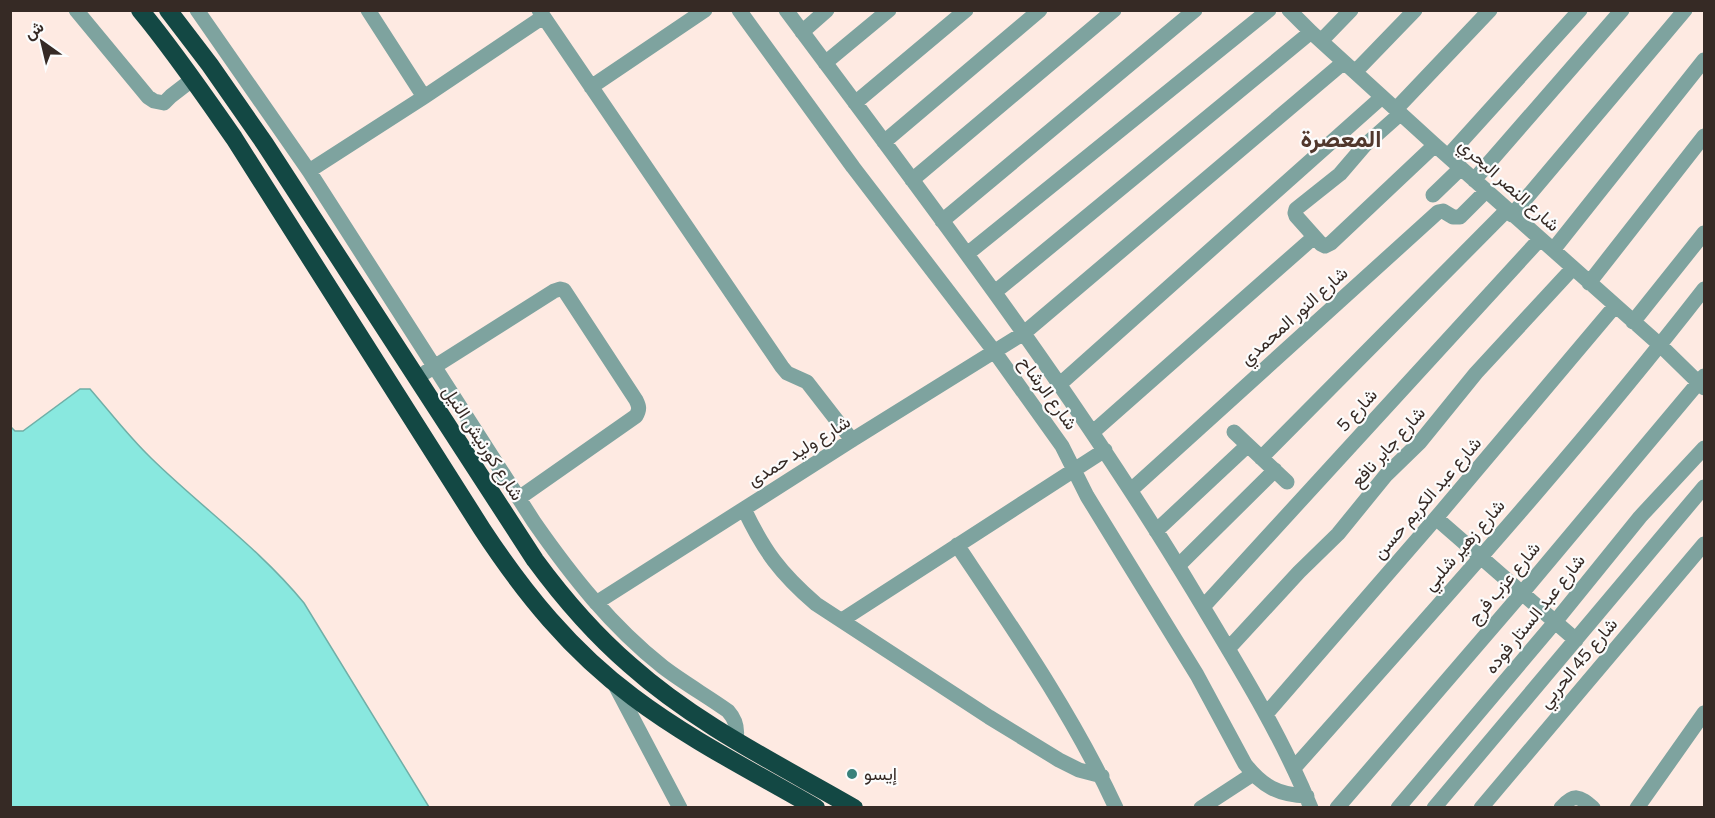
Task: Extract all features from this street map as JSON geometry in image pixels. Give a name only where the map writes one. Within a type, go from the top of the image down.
[{"type":"highway","points":[[140,10],[193,79],[254,168],[523,589],[558,630],[614,682],[668,722],[816,807]]},
{"type":"highway","name":"شارع كورنيش النيل","points":[[168,10],[265,144],[535,560],[578,614],[624,660],[690,711],[854,807]]},
{"type":"highway","points":[[193,79],[210,66]]},
{"type":"street","points":[[76,10],[148,98],[164,103],[193,79]]},
{"type":"street","points":[[197,10],[309,171],[555,553],[617,627],[661,666],[728,711],[737,727],[736,739]]},
{"type":"street","points":[[368,10],[424,97]]},
{"type":"street","points":[[591,87],[705,10]]},
{"type":"street","name":"شارع الرشاح","points":[[739,10],[853,167],[1055,434],[1087,496],[1197,675],[1245,764],[1264,784],[1309,802]]},
{"type":"street","name":"شارع الرشاح","points":[[786,10],[995,292],[1105,450],[1178,566],[1266,714],[1309,802]]},
{"type":"street","points":[[802,32],[827,10]]},
{"type":"street","points":[[825,63],[889,10]]},
{"type":"street","points":[[855,103],[966,10]]},
{"type":"street","points":[[884,142],[1040,10]]},
{"type":"street","points":[[912,180],[1114,10]]},
{"type":"street","points":[[942,221],[1195,10]]},
{"type":"street","points":[[967,254],[1269,10]]},
{"type":"street","name":"شارع النصر البحري","points":[[1289,10],[1434,145],[1703,382]]},
{"type":"street","points":[[995,292],[1351,10]]},
{"type":"street","name":"شارع وليد حمدى","points":[[596,603],[1024,333],[1350,67],[1415,10]]},
{"type":"street","points":[[1434,145],[1329,245],[1323,246],[1296,216],[1296,209],[1340,174],[1490,10]]},
{"type":"street","points":[[1448,156],[1580,10]]},
{"type":"street","points":[[1480,186],[1622,10]]},
{"type":"street","points":[[1261,458],[1510,212],[1685,10]]},
{"type":"street","points":[[309,171],[424,97],[541,14],[782,367],[787,373],[807,382],[852,440]]},
{"type":"street","points":[[1552,250],[1704,60]]},
{"type":"street","points":[[1060,384],[1383,97]]},
{"type":"street","points":[[1589,282],[1704,136]]},
{"type":"street","points":[[1433,195],[1461,168]]},
{"type":"street","name":"شارع النور المحمدي","points":[[1131,490],[1438,212],[1443,211],[1453,217],[1460,217],[1480,186]]},
{"type":"street","points":[[1633,322],[1704,233]]},
{"type":"street","points":[[1093,432],[1314,237]]},
{"type":"street","name":"شارع 5","points":[[1203,607],[1540,239]]},
{"type":"street","name":"شارع جابر نافع","points":[[1228,649],[1299,572],[1338,534],[1386,475],[1420,442],[1480,369],[1572,268]]},
{"type":"street","points":[[416,378],[560,289],[564,290],[636,399],[639,411],[636,416],[519,498]]},
{"type":"street","name":"شارع زهير شلبي","points":[[1294,768],[1480,557],[1660,345],[1704,289]]},
{"type":"street","name":"شارع عبد الكريم حسن","points":[[1266,714],[1615,306]]},
{"type":"street","name":"شارع عزب فرج","points":[[1337,807],[1703,382]]},
{"type":"street","points":[[1234,432],[1287,482]]},
{"type":"street","points":[[1156,531],[1248,445]]},
{"type":"street","name":"شارع عبد الستار فوده","points":[[1398,807],[1555,622],[1640,517],[1704,448]]},
{"type":"street","points":[[842,620],[1105,450]]},
{"type":"street","points":[[1178,566],[1275,470]]},
{"type":"street","points":[[1434,807],[1704,487]]},
{"type":"street","points":[[744,508],[757,536],[773,561],[809,597],[989,717],[1059,760],[1079,770],[1101,776]]},
{"type":"street","points":[[1436,518],[1576,640]]},
{"type":"street","name":"شارع 45 الحربي","points":[[1481,807],[1704,544]]},
{"type":"street","points":[[957,545],[1066,713],[1116,807]]},
{"type":"street","points":[[614,682],[680,807]]},
{"type":"street","points":[[1637,807],[1704,713]]},
{"type":"street","points":[[1201,807],[1253,774]]},
{"type":"street","points":[[1561,807],[1575,797],[1582,798],[1593,807]]},
{"type":"water","points":[[80,389],[90,389],[143,450],[269,564],[304,603],[429,807],[11,807],[11,427],[15,431],[23,431]]},
{"type":"place","name":"إيسو","points":[[852,774]]},
{"type":"district","name":"المعصرة","points":[[1341,139]]}]
